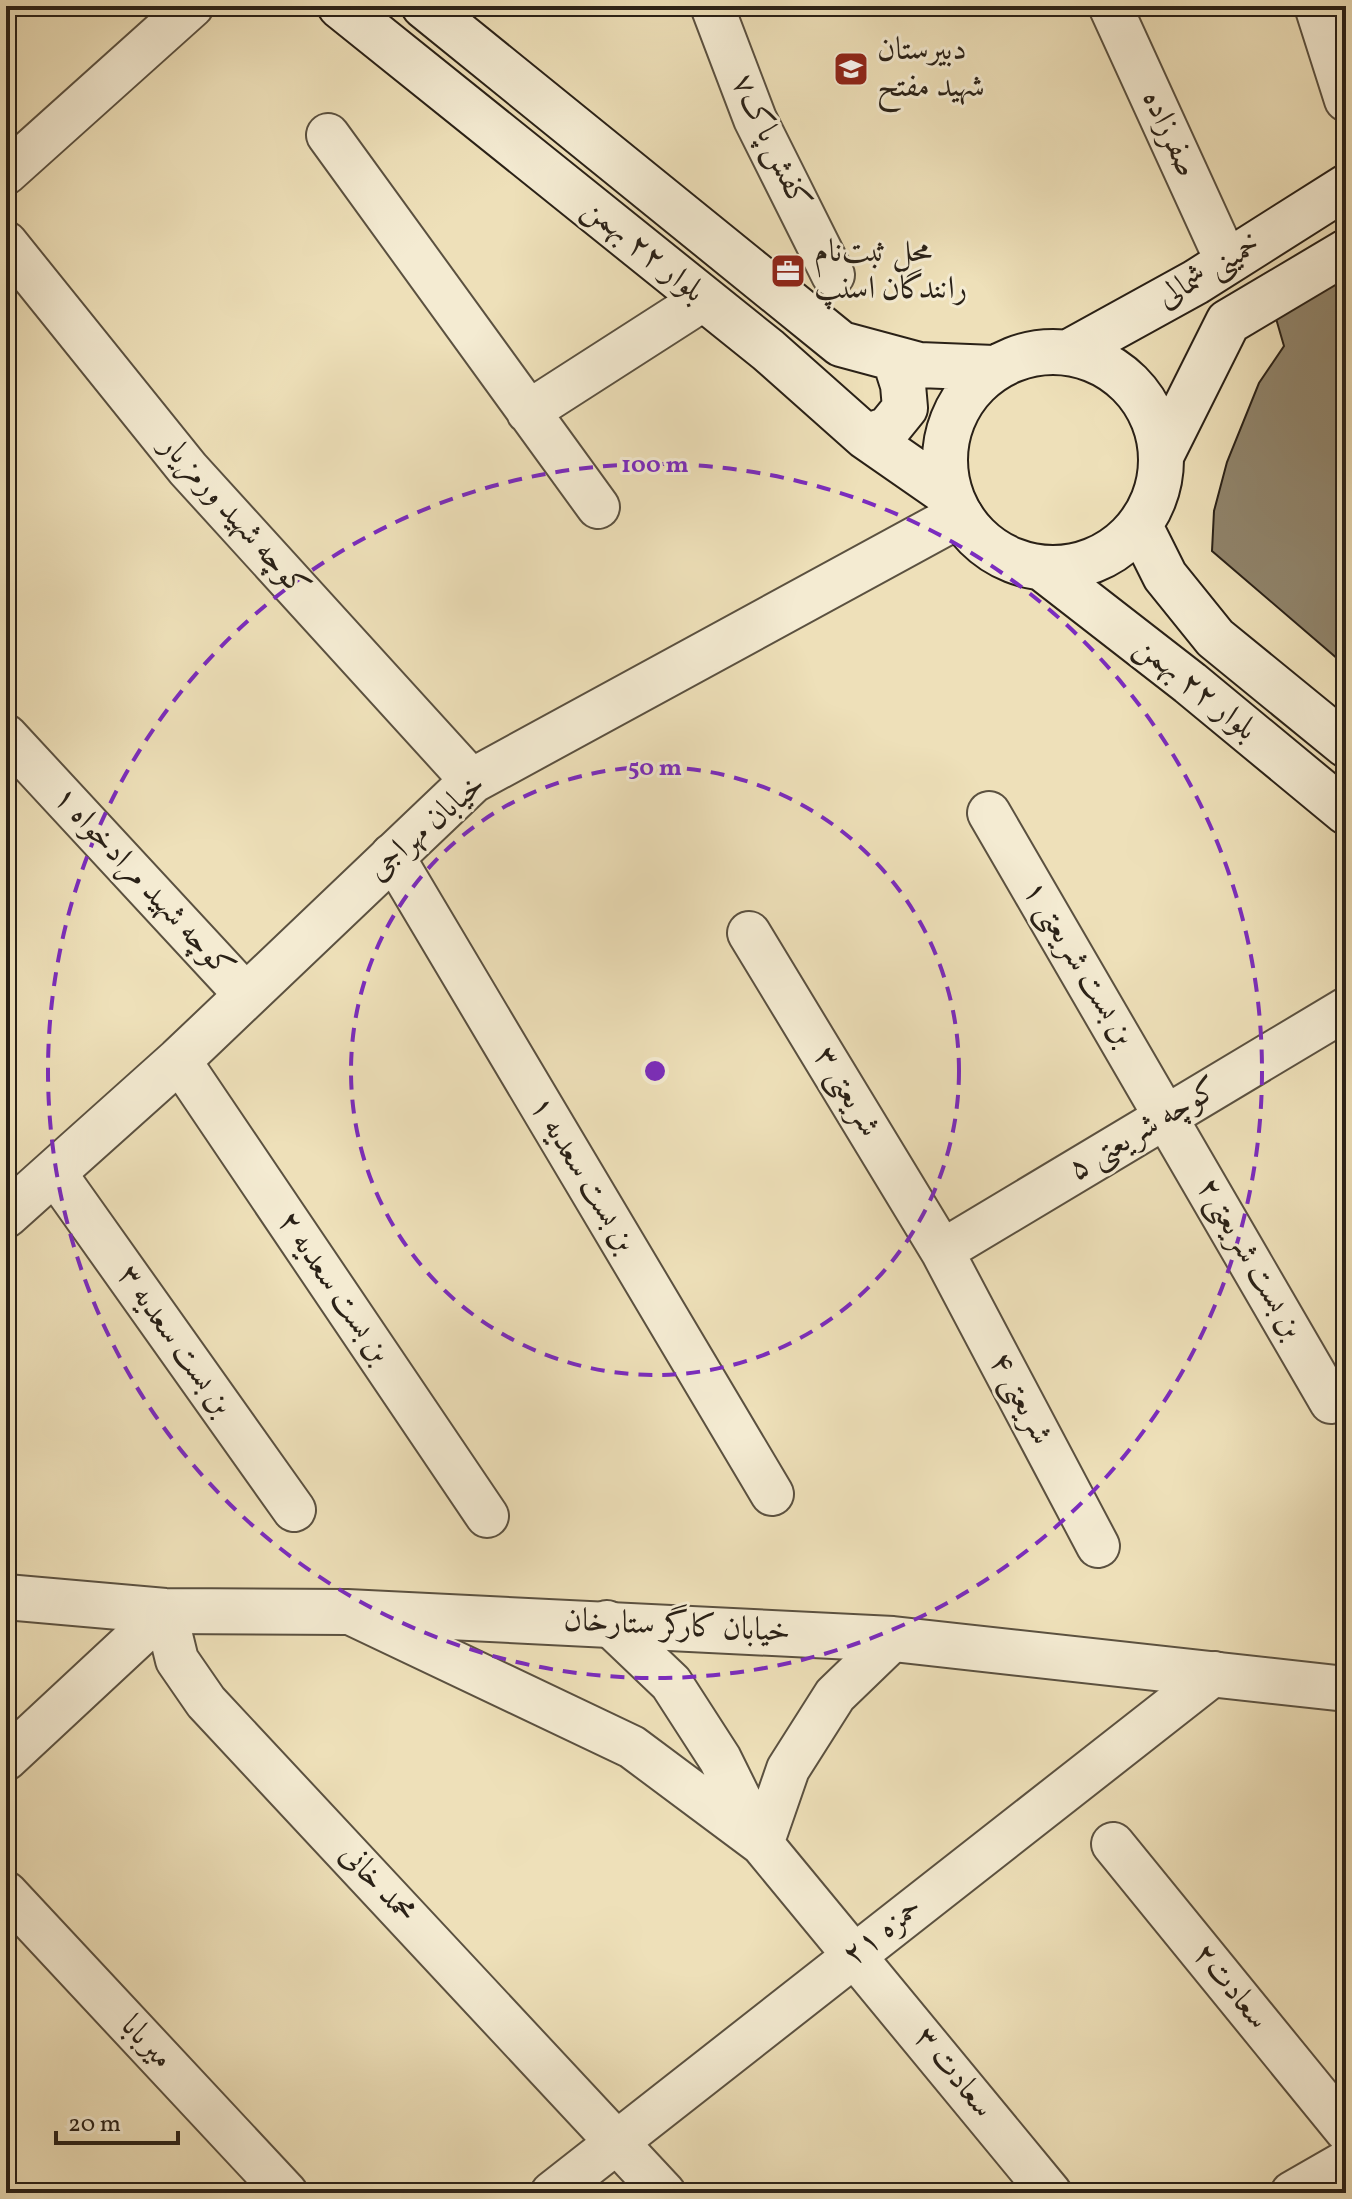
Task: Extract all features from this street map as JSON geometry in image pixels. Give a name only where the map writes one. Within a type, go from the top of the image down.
[{"type":"main road","name":"بلوار ۲۲ بهمن","points":[[340,6],[704,299],[866,437],[954,504]]},
{"type":"main road","name":"بلوار ۲۲ بهمن","points":[[424,6],[841,344],[895,360],[994,368]]},
{"type":"main road","name":"خمینی شمالی","points":[[1069,352],[1212,272],[1346,187]]},
{"type":"main road","name":"خمینی شمالی","points":[[1162,454],[1228,322],[1346,252]]},
{"type":"main road","points":[[1212,272],[1201,299],[1212,314],[1228,322]]},
{"type":"main road","points":[[1069,352],[1104,363],[1133,386],[1154,418],[1162,454],[1158,492],[1140,526],[1113,551],[1079,566],[1042,568],[1008,559],[979,540],[954,504],[948,434],[964,396],[994,368],[1030,353],[1069,352]]},
{"type":"main road","points":[[866,437],[888,429],[905,408],[903,385],[895,360]]},
{"type":"main road","name":"خیابان مهراجی","points":[[11,1201],[54,1172],[179,1060],[472,781],[954,504]]},
{"type":"main road","name":"بلوار ۲۲ بهمن","points":[[1140,526],[1165,576],[1215,638],[1346,745]]},
{"type":"main road","name":"بلوار ۲۲ بهمن","points":[[1042,568],[1346,812]]},
{"type":"main road","points":[[1140,645],[1146,612],[1166,602],[1190,607]]},
{"type":"main road","name":"خیابان کارگر ستارخان","points":[[6,1597],[165,1611],[347,1612],[607,1622],[893,1639],[1346,1689]]},
{"type":"street","points":[[6,173],[192,6]]},
{"type":"street","name":"کفش پاک۷","points":[[712,6],[755,119],[833,275]]},
{"type":"street","name":"صفرزاده","points":[[1110,6],[1212,272]]},
{"type":"street","points":[[1316,6],[1346,100]]},
{"type":"street","points":[[328,135],[598,507]]},
{"type":"street","name":"کوچه شهید ورمزیار","points":[[6,243],[188,469],[472,781]]},
{"type":"street","points":[[528,412],[704,299]]},
{"type":"street","name":"۱ کوچه شهید مرادخواه","points":[[6,736],[246,995]]},
{"type":"street","name":"بن بست شریعتی ۱","points":[[989,813],[1168,1116]]},
{"type":"street","name":"بن بست سعدیه ۱","points":[[392,855],[772,1494]]},
{"type":"street","name":"شریعتی ۳","points":[[749,933],[942,1251]]},
{"type":"street","name":"۵ کوچه شریعتی","points":[[942,1251],[1346,1009]]},
{"type":"street","name":"بن بست سعدیه ۲","points":[[179,1060],[487,1516]]},
{"type":"street","name":"بن بست شریعتی۲","points":[[1168,1116],[1331,1402]]},
{"type":"street","name":"بن بست سعدیه ۳","points":[[54,1172],[294,1510]]},
{"type":"street","name":"شریعتی ۴","points":[[942,1251],[1098,1546]]},
{"type":"street","points":[[6,1759],[165,1611]]},
{"type":"street","name":"محمد خانی","points":[[165,1611],[177,1660],[206,1702],[664,2193]]},
{"type":"street","points":[[347,1612],[632,1747],[762,1844]]},
{"type":"street","points":[[607,1622],[671,1683],[720,1759],[762,1844]]},
{"type":"street","points":[[762,1844],[788,1769],[835,1695],[893,1639]]},
{"type":"street","name":"حمزه ۲۱","points":[[552,2193],[1215,1673]]},
{"type":"street","name":"سعادت ۳","points":[[762,1844],[856,1954],[1050,2193]]},
{"type":"street","name":"سعادت۲","points":[[1113,1844],[1346,2130]]},
{"type":"street","name":"میربابا","points":[[6,1893],[286,2193]]},
{"type":"street","points":[[1292,2193],[1346,2162]]},
{"type":"building","points":[[1346,252],[1346,666],[1212,551],[1214,511],[1227,462],[1259,383],[1284,346],[1270,298]]},
{"type":"place","name":"دبیرستان شهید مفتح","points":[[851,69]]},
{"type":"place","name":"محل ثبت‌نام رانندگان اسنپ","points":[[788,271]]}]
